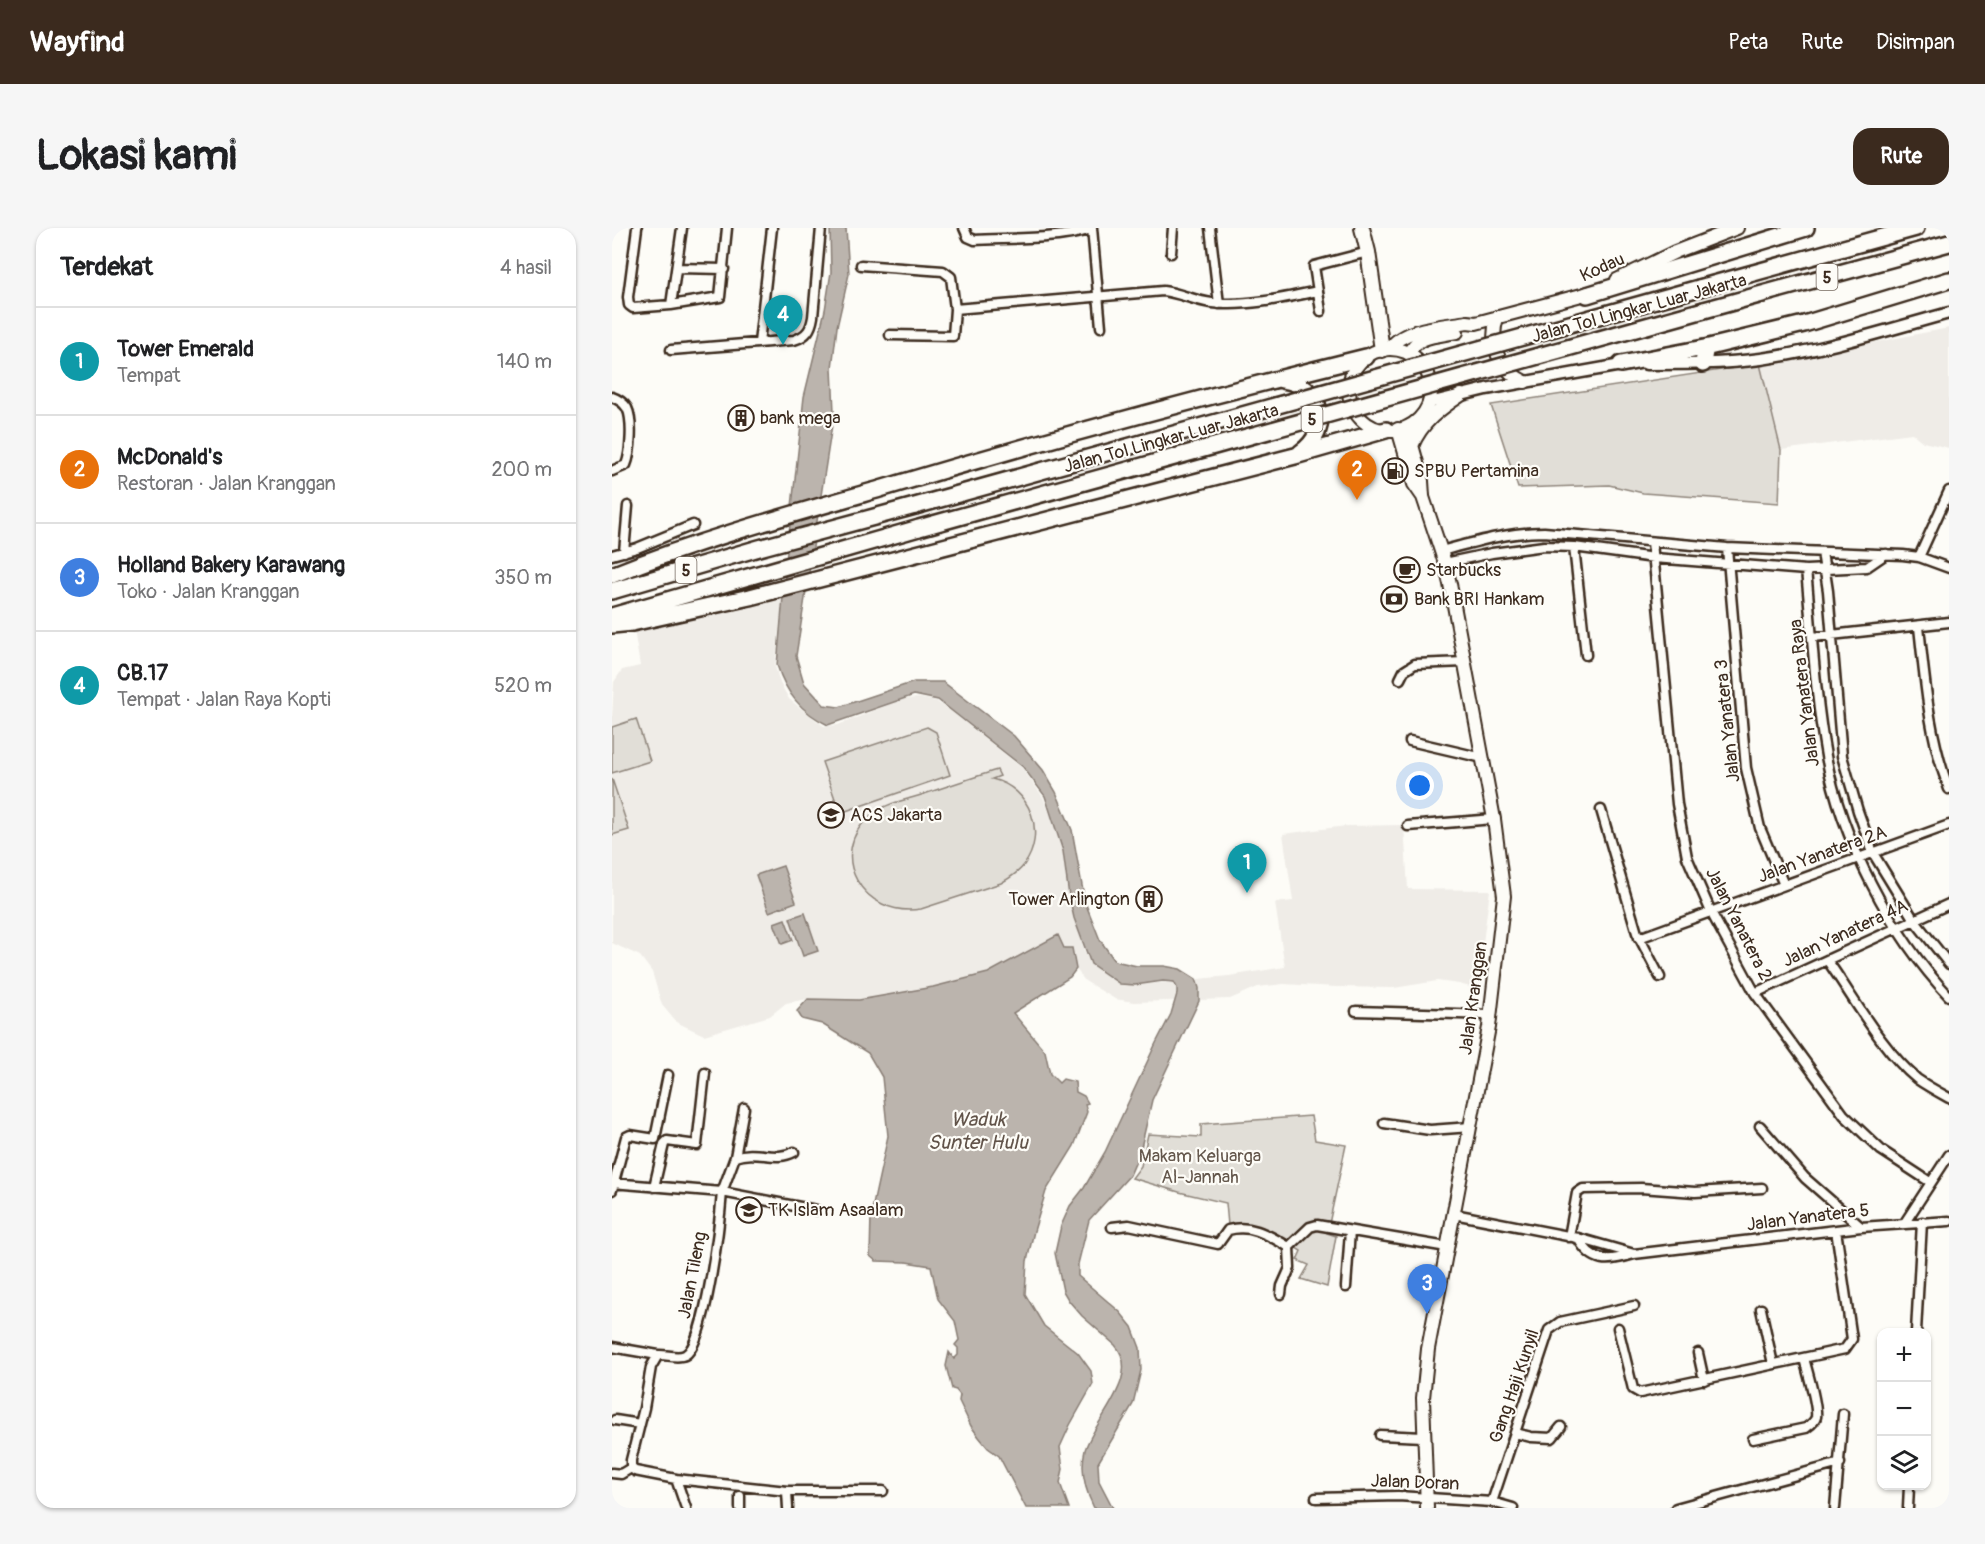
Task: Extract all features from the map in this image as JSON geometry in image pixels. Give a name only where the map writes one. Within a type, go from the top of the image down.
[{"type":"highway","points":[[1587,295],[1806,228]]},
{"type":"highway","name":"Jalan Tol Lingkar Luar Jakarta","points":[[612,591],[759,548],[1916,228]]},
{"type":"highway","name":"Jalan Tol Lingkar Luar Jakarta","points":[[612,616],[842,549],[1949,243]]},
{"type":"highway","points":[[1621,364],[1708,347],[1804,324],[1949,280]]},
{"type":"highway","points":[[1703,364],[1708,347]]},
{"type":"highway","points":[[612,575],[715,537],[832,503],[1149,412],[1366,357]]},
{"type":"highway","points":[[1332,365],[1354,370]]},
{"type":"highway","points":[[1276,380],[1289,381],[1302,386],[1312,395],[1320,413],[1315,439],[1306,449],[1294,456]]},
{"type":"highway","points":[[612,625],[632,623],[750,597],[1397,429]]},
{"type":"main road","points":[[1362,228],[1386,350]]},
{"type":"main road","name":"Kodau","points":[[1386,350],[1395,340],[1407,334],[1444,331],[1587,295],[1676,252],[1737,228]]},
{"type":"main road","points":[[1497,317],[1494,338],[1499,359],[1512,376],[1525,382]]},
{"type":"main road","name":"Kodau","points":[[1408,354],[1416,342],[1444,331]]},
{"type":"main road","points":[[1386,350],[1408,354],[1419,360],[1427,373],[1431,387],[1429,403],[1420,417],[1397,429],[1366,422],[1352,405],[1349,391],[1354,370],[1366,357],[1386,350]]},
{"type":"main road","points":[[1412,446],[1417,434],[1431,416],[1465,394]]},
{"type":"main road","name":"Jalan Kranggan","points":[[1397,429],[1412,446],[1422,481],[1423,497],[1443,557],[1494,819],[1504,896],[1491,1015],[1428,1349],[1423,1398],[1427,1503]]},
{"type":"main road","name":"Jalan Kranggan","points":[[1397,429],[1414,484],[1423,497]]},
{"type":"street","points":[[637,228],[628,297],[629,305],[633,308],[672,305],[720,297],[727,228]]},
{"type":"street","points":[[672,305],[682,228]]},
{"type":"street","points":[[759,343],[772,228]]},
{"type":"street","points":[[670,350],[794,340],[806,335],[813,317],[821,228]]},
{"type":"street","points":[[964,228],[968,237],[975,240],[1046,236],[1080,232],[1092,228],[1101,327]]},
{"type":"street","points":[[1171,253],[1173,228]]},
{"type":"street","points":[[1210,228],[1220,304]]},
{"type":"street","points":[[1321,311],[1313,270],[1315,265],[1368,252]]},
{"type":"street","points":[[861,265],[947,273],[952,279],[955,309],[955,331],[952,337],[890,335]]},
{"type":"street","points":[[677,268],[724,269]]},
{"type":"street","points":[[955,309],[1163,291],[1203,302],[1220,304],[1264,301],[1318,291]]},
{"type":"street","points":[[1429,403],[1486,389],[1621,364],[1703,364],[1797,353],[1949,313]]},
{"type":"street","points":[[612,397],[623,403],[628,411],[630,436],[626,465],[612,471]]},
{"type":"street","points":[[1919,557],[1949,491]]},
{"type":"street","points":[[624,552],[628,506]]},
{"type":"street","points":[[612,555],[693,525]]},
{"type":"street","points":[[1443,557],[1505,536],[1544,532],[1727,548],[1886,554],[1919,557],[1949,568]]},
{"type":"street","points":[[1505,536],[1507,551]]},
{"type":"street","name":"Jalan Yanatera 2","points":[[1652,542],[1677,804],[1687,856],[1711,912],[1755,993],[1844,1115],[1881,1150],[1930,1182]]},
{"type":"street","points":[[1443,557],[1544,546],[1574,547],[1654,558],[1825,570],[1867,567],[1886,554]]},
{"type":"street","points":[[1574,547],[1586,655]]},
{"type":"street","name":"Jalan Yanatera 3","points":[[1727,548],[1746,768],[1760,828],[1784,885]]},
{"type":"street","name":"Jalan Yanatera Raya","points":[[1822,552],[1832,635],[1842,756],[1858,811],[1873,853],[1914,920],[1949,964]]},
{"type":"street","name":"Jalan Yanatera Raya","points":[[1806,570],[1819,713],[1826,758],[1837,801],[1859,858],[1896,928],[1949,996]]},
{"type":"street","points":[[1813,637],[1949,622]]},
{"type":"street","points":[[1919,627],[1927,704],[1938,755],[1949,789]]},
{"type":"street","points":[[1400,679],[1404,671],[1415,664],[1465,662]]},
{"type":"street","points":[[1410,741],[1483,758]]},
{"type":"street","points":[[1601,810],[1640,938],[1660,977]]},
{"type":"street","points":[[1408,826],[1494,819]]},
{"type":"street","name":"Jalan Yanatera 2A","points":[[1640,938],[1949,825]]},
{"type":"street","name":"Jalan Yanatera 4A","points":[[1755,993],[1949,904]]},
{"type":"street","points":[[1827,960],[1904,1067],[1918,1080],[1949,1098]]},
{"type":"street","points":[[1356,1011],[1491,1015]]},
{"type":"street","points":[[654,1187],[664,1144],[667,1141],[695,1147],[697,1145],[705,1072]]},
{"type":"street","points":[[668,1075],[655,1139],[630,1135],[626,1137],[613,1185],[722,1192],[816,1210]]},
{"type":"street","points":[[722,1192],[735,1157],[744,1108]]},
{"type":"street","points":[[1384,1123],[1430,1130],[1471,1127]]},
{"type":"street","points":[[1760,1126],[1805,1178],[1861,1227]]},
{"type":"street","points":[[735,1157],[742,1154],[760,1153],[780,1157],[794,1152]]},
{"type":"street","points":[[1905,1224],[1949,1155]]},
{"type":"street","points":[[1574,1237],[1577,1193],[1583,1189],[1641,1188],[1695,1191],[1762,1188]]},
{"type":"street","name":"Jalan Tileng","points":[[658,1355],[683,1356],[688,1354],[694,1342],[706,1303],[722,1192]]},
{"type":"street","name":"Jalan Yanatera 5","points":[[1454,1214],[1574,1237],[1634,1254]]},
{"type":"street","name":"Jalan Yanatera 5","points":[[1574,1237],[1588,1254],[1598,1259],[1615,1259],[1634,1254],[1861,1227],[1949,1221]]},
{"type":"street","points":[[1916,1328],[1922,1222]]},
{"type":"street","points":[[1112,1227],[1129,1225],[1218,1244],[1228,1230],[1251,1228],[1289,1247]]},
{"type":"street","points":[[1289,1247],[1313,1226],[1447,1246]]},
{"type":"street","points":[[1618,1328],[1633,1389],[1640,1393],[1845,1349],[1852,1339],[1836,1230]]},
{"type":"street","points":[[1346,1287],[1350,1231]]},
{"type":"street","points":[[1281,1294],[1290,1268],[1289,1247]]},
{"type":"street","name":"Gang Haji Kunyil","points":[[1492,1502],[1546,1337],[1553,1326],[1569,1319],[1634,1306]]},
{"type":"street","points":[[1761,1309],[1773,1364]]},
{"type":"street","points":[[612,1347],[658,1355]]},
{"type":"street","points":[[1698,1353],[1704,1380]]},
{"type":"street","points":[[631,1468],[651,1367],[654,1358],[658,1355]]},
{"type":"street","points":[[1754,1439],[1806,1428],[1816,1417],[1804,1358]]},
{"type":"street","points":[[1835,1508],[1843,1414]]},
{"type":"street","points":[[615,1420],[640,1424]]},
{"type":"street","points":[[1515,1433],[1531,1437],[1552,1438],[1561,1427]]},
{"type":"street","points":[[1380,1435],[1424,1437]]},
{"type":"street","points":[[1676,1508],[1840,1463]]},
{"type":"street","points":[[612,1473],[621,1474],[631,1468]]},
{"type":"street","points":[[631,1468],[649,1475],[676,1479],[787,1491],[883,1491]]},
{"type":"street","points":[[676,1479],[686,1508]]},
{"type":"street","points":[[1908,1508],[1909,1490]]},
{"type":"street","points":[[787,1491],[788,1508]]},
{"type":"street","points":[[740,1496],[740,1508]]},
{"type":"street","name":"Jalan Doran","points":[[1316,1498],[1398,1496],[1427,1503],[1492,1502],[1513,1508]]},
{"type":"shaded area","points":[[775,307],[795,307],[794,331],[774,330]]},
{"type":"shaded area","points":[[1949,328],[1949,448],[1923,442],[1912,433],[1781,450],[1760,364]]},
{"type":"shaded area","name":"ACS Jakarta","points":[[783,594],[775,666],[780,683],[789,699],[817,721],[824,726],[838,725],[903,699],[920,698],[936,701],[1022,768],[1043,797],[1058,833],[1063,851],[1069,896],[1084,950],[1091,964],[1110,978],[1135,985],[1229,976],[1285,967],[1275,903],[1293,901],[1283,834],[1346,826],[1404,825],[1408,889],[1490,890],[1480,965],[1474,988],[1437,981],[1394,988],[1283,984],[1258,987],[1230,999],[1134,1002],[1115,999],[1085,981],[1076,969],[1072,948],[1064,948],[1057,936],[988,973],[933,987],[859,1000],[808,999],[786,1003],[770,1016],[704,1035],[676,1022],[662,1005],[652,972],[640,956],[612,943],[614,682],[622,670],[640,666],[634,630]]},
{"type":"green space","points":[[1760,364],[1781,450],[1779,503],[1643,493],[1609,485],[1518,488],[1491,405]]},
{"type":"green space","points":[[636,719],[650,761],[612,773],[612,727]]},
{"type":"green space","points":[[927,727],[936,732],[950,775],[840,813],[822,762]]},
{"type":"green space","points":[[997,770],[1000,776],[992,779],[1006,784],[1017,792],[1031,814],[1034,827],[1031,853],[1019,870],[1001,883],[921,909],[900,909],[882,904],[868,894],[857,880],[851,865],[851,848],[858,831],[871,815],[893,803]]},
{"type":"green space","points":[[612,779],[629,830],[612,835]]},
{"type":"green space","name":"Makam Keluarga Al-Jannah","points":[[1311,1116],[1315,1140],[1346,1145],[1327,1233],[1336,1236],[1327,1287],[1301,1279],[1309,1265],[1297,1260],[1301,1251],[1274,1234],[1252,1225],[1228,1225],[1226,1203],[1132,1178],[1141,1166],[1148,1134],[1201,1137],[1201,1124]]},
{"type":"water","points":[[830,228],[846,228],[849,274],[837,327],[832,368],[834,412],[796,656],[804,683],[824,705],[839,707],[914,682],[943,682],[1014,736],[1043,770],[1056,792],[1072,830],[1085,902],[1100,940],[1115,961],[1137,966],[1164,966],[1180,969],[1196,979],[1199,988],[1199,1001],[1152,1100],[1140,1152],[1130,1175],[1089,1220],[1078,1264],[1078,1276],[1120,1312],[1132,1327],[1140,1348],[1141,1370],[1133,1404],[1098,1463],[1099,1481],[1113,1508],[1094,1508],[1086,1487],[1083,1465],[1085,1450],[1090,1438],[1120,1384],[1123,1370],[1122,1357],[1115,1345],[1082,1316],[1069,1301],[1063,1291],[1055,1253],[1061,1226],[1070,1206],[1084,1188],[1105,1152],[1171,1014],[1177,988],[1174,982],[1163,981],[1135,985],[1120,984],[1091,964],[1074,918],[1063,851],[1045,796],[1023,767],[938,700],[914,695],[828,725],[802,708],[785,684],[777,665],[787,552],[804,397],[825,310],[831,272]]},
{"type":"water","points":[[783,866],[796,902],[769,912],[756,875]]},
{"type":"water","points":[[805,913],[818,951],[803,956],[790,918]]},
{"type":"water","points":[[785,919],[793,940],[782,944],[774,923]]},
{"type":"water","name":"Waduk Sunter Hulu","points":[[1058,935],[1064,948],[1072,948],[1076,969],[1070,977],[1013,1013],[1045,1051],[1050,1074],[1059,1083],[1063,1079],[1075,1082],[1076,1092],[1084,1096],[1088,1103],[1085,1104],[1087,1112],[1074,1146],[1046,1191],[1027,1261],[1025,1294],[1044,1326],[1078,1353],[1091,1371],[1093,1384],[1060,1447],[1063,1469],[1060,1483],[1069,1508],[1026,1508],[999,1456],[988,1448],[971,1426],[959,1401],[960,1395],[952,1389],[946,1366],[949,1352],[954,1359],[958,1355],[958,1348],[955,1345],[959,1340],[955,1321],[938,1299],[931,1266],[876,1261],[870,1256],[871,1214],[888,1136],[882,1077],[868,1053],[822,1024],[802,1019],[797,1011],[808,999],[859,1000],[933,987],[988,973]]},
{"type":"place","name":"CB.17","points":[[783,345]]},
{"type":"place","name":"bank mega","points":[[741,418]]},
{"type":"place","name":"SPBU Pertamina","points":[[1395,471]]},
{"type":"place","name":"McDonald's","points":[[1357,500]]},
{"type":"place","name":"Starbucks","points":[[1407,570]]},
{"type":"place","name":"Bank BRI Hankam","points":[[1394,599]]},
{"type":"place","name":"ACS Jakarta","points":[[831,815]]},
{"type":"place","name":"Tower Emerald","points":[[1247,893]]},
{"type":"place","name":"Tower Arlington","points":[[1149,899]]},
{"type":"place","name":"TK Islam Asaalam","points":[[749,1210]]},
{"type":"place","name":"Holland Bakery Karawang","points":[[1427,1314]]}]
